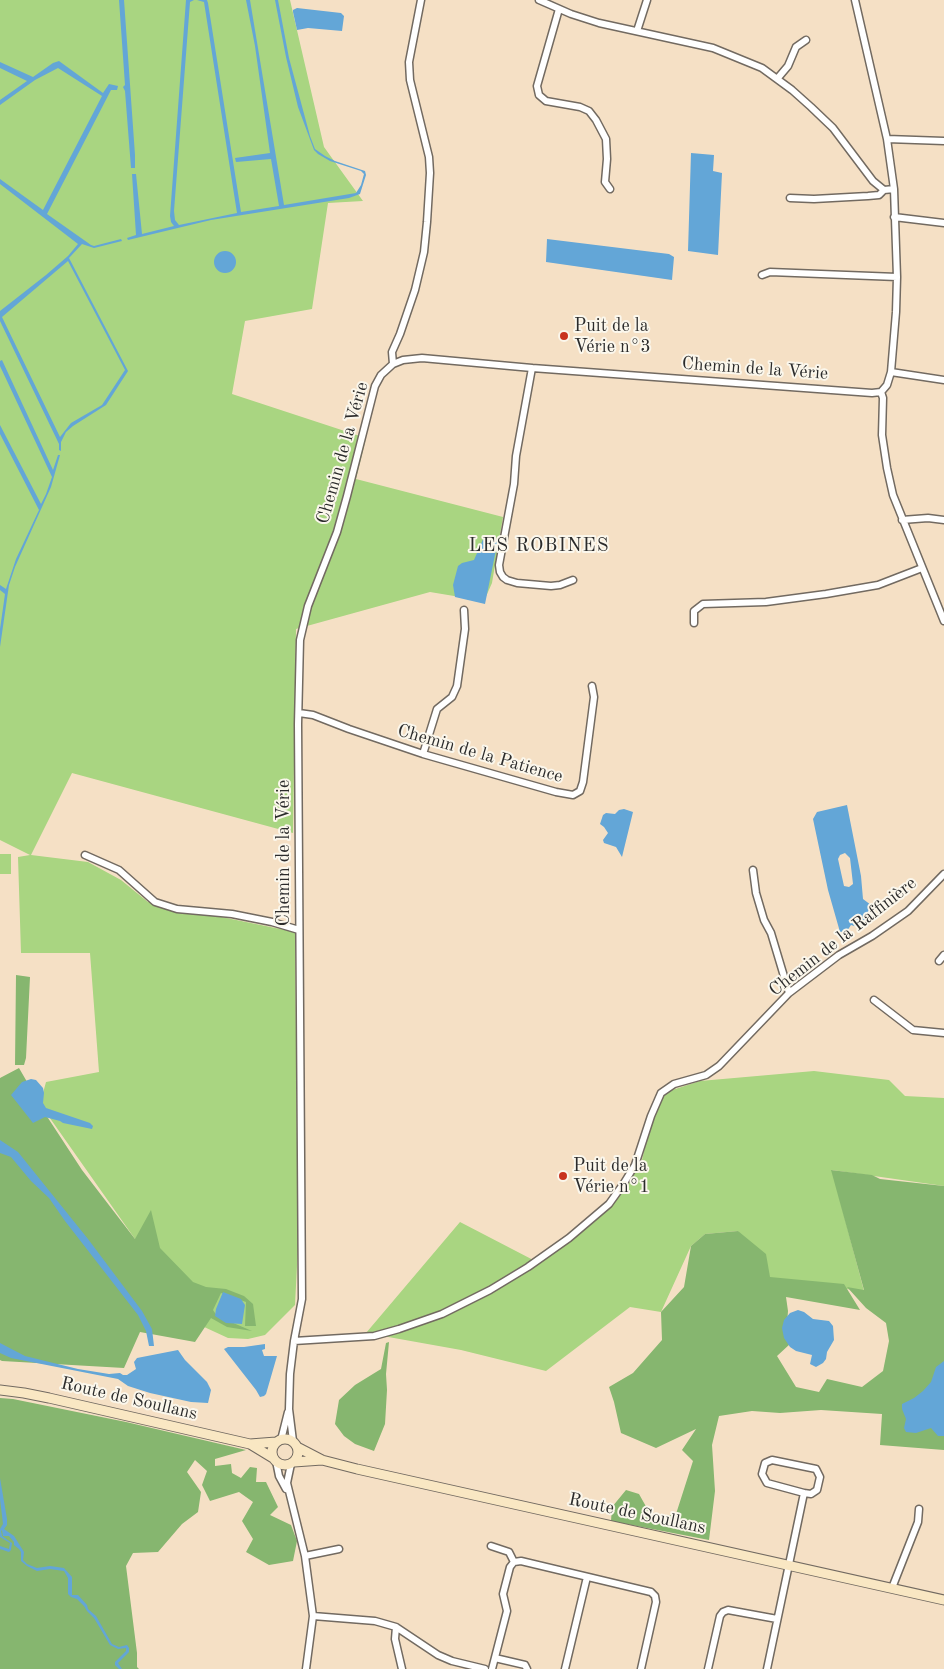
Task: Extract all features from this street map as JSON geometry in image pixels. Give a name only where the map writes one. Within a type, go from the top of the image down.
[{"type":"main road","name":"Route de Soullans","points":[[0,1390],[49,1398],[250,1444],[278,1441]]},
{"type":"main road","points":[[287,1439],[295,1444],[298,1455],[292,1463],[283,1465],[275,1460],[272,1450],[278,1441],[287,1439]]},
{"type":"main road","name":"Route de Soullans","points":[[250,1444],[275,1460]]},
{"type":"main road","name":"Route de Soullans","points":[[295,1444],[322,1460],[944,1600]]},
{"type":"main road","name":"Route de Soullans","points":[[292,1463],[322,1460]]},
{"type":"street","points":[[393,364],[392,352],[415,290],[424,252],[427,222],[429,157],[410,80],[409,62],[420,0]]},
{"type":"street","points":[[539,0],[599,23],[713,48],[762,68],[792,90],[833,128],[873,181],[884,190]]},
{"type":"street","points":[[637,31],[647,0]]},
{"type":"street","points":[[854,0],[887,139],[894,189],[897,276],[896,312],[891,372],[887,385],[881,392],[883,398],[882,435],[893,495],[944,622]]},
{"type":"street","points":[[559,9],[537,86],[539,95],[546,101],[580,107],[589,111],[596,120],[606,139],[605,182],[610,189]]},
{"type":"street","points":[[777,79],[788,66],[796,47],[806,40]]},
{"type":"street","points":[[887,139],[944,141]]},
{"type":"street","points":[[790,198],[814,199],[868,196],[879,195],[884,190],[894,189]]},
{"type":"street","points":[[894,217],[944,223]]},
{"type":"street","points":[[762,275],[770,272],[897,276]]},
{"type":"street","name":"Chemin de la Vérie","points":[[295,1444],[289,1409],[290,1374],[294,1340],[302,1299],[298,713],[300,640],[308,606],[337,532],[375,386],[380,375],[393,364],[403,360],[422,358],[532,368],[872,393],[881,392]]},
{"type":"street","points":[[532,368],[516,456],[514,484],[499,565],[500,572],[507,580],[517,583],[550,586],[560,585],[573,580]]},
{"type":"street","points":[[891,372],[944,380]]},
{"type":"street","points":[[902,520],[928,518],[944,520]]},
{"type":"street","points":[[694,623],[694,611],[703,604],[766,602],[826,594],[878,584],[922,568]]},
{"type":"street","points":[[423,754],[437,709],[452,697],[457,686],[465,629],[464,610]]},
{"type":"street","name":"Chemin de la Patience","points":[[298,713],[313,715],[364,735],[423,754],[570,795],[577,794],[583,782],[594,697],[592,686]]},
{"type":"street","points":[[85,855],[119,870],[156,902],[177,909],[232,914],[300,930]]},
{"type":"street","points":[[753,870],[756,893],[764,920],[771,933],[790,993]]},
{"type":"street","name":"Chemin de la Raffinière","points":[[294,1340],[374,1336],[398,1329],[442,1314],[490,1290],[528,1267],[568,1238],[608,1204],[619,1190],[635,1165],[651,1116],[661,1093],[674,1084],[706,1075],[719,1066],[790,993],[839,955],[872,936],[908,910],[944,874]]},
{"type":"street","points":[[939,961],[944,955]]},
{"type":"street","points":[[874,1000],[913,1030],[944,1033]]},
{"type":"street","name":"Chemin de la Vérie","points":[[278,1441],[289,1409]]},
{"type":"street","points":[[275,1460],[279,1476],[290,1497]]},
{"type":"street","points":[[772,1460],[816,1469],[820,1476],[817,1490],[811,1494],[804,1493],[766,1483],[762,1474],[765,1463],[772,1460]]},
{"type":"street","points":[[292,1463],[287,1483],[305,1556],[313,1616],[306,1669]]},
{"type":"street","points":[[767,1669],[804,1493]]},
{"type":"street","points":[[892,1588],[918,1522],[919,1509]]},
{"type":"street","points":[[491,1546],[509,1552],[514,1562]]},
{"type":"street","points":[[305,1556],[339,1549]]},
{"type":"street","points":[[492,1669],[507,1611],[503,1594],[510,1566],[514,1562],[521,1561],[651,1592],[655,1596],[656,1602],[641,1669]]},
{"type":"street","points":[[565,1669],[587,1577]]},
{"type":"street","points":[[708,1669],[720,1616],[723,1612],[728,1610],[777,1619]]},
{"type":"street","points":[[313,1616],[375,1621],[396,1627],[438,1655],[452,1661],[484,1669]]},
{"type":"street","points":[[396,1627],[395,1639],[402,1669]]},
{"type":"street","points":[[495,1658],[525,1665],[527,1669]]},
{"type":"green space","points":[[0,0],[290,0],[324,147],[363,201],[328,203],[312,309],[245,321],[232,394],[366,438],[356,479],[503,517],[492,583],[484,601],[430,592],[296,629],[293,833],[72,773],[31,855],[88,862],[121,880],[148,902],[295,932],[298,1246],[295,1305],[265,1335],[248,1339],[228,1338],[202,1326],[135,1239],[40,1104],[46,1082],[99,1072],[90,953],[21,953],[18,857],[30,855],[0,840]]},
{"type":"green space","points":[[0,854],[11,854],[11,874],[0,874]]},
{"type":"green space","points":[[16,975],[30,977],[26,1058],[24,1065],[15,1065]]},
{"type":"green space","points":[[19,1068],[48,1118],[82,1170],[135,1239],[151,1210],[160,1248],[193,1282],[206,1287],[226,1289],[244,1296],[253,1304],[256,1326],[245,1326],[246,1302],[221,1293],[213,1310],[217,1316],[252,1331],[227,1327],[211,1318],[195,1342],[140,1332],[124,1368],[0,1360],[0,1078]]},
{"type":"green space","points":[[814,1071],[889,1080],[905,1096],[944,1098],[944,1186],[832,1170],[864,1291],[756,1279],[738,1231],[705,1234],[691,1246],[661,1312],[630,1307],[546,1371],[461,1350],[366,1333],[460,1222],[539,1263],[609,1207],[642,1160],[653,1113],[666,1092],[700,1081]]},
{"type":"green space","points":[[831,1170],[872,1175],[880,1179],[944,1186],[944,1450],[880,1445],[882,1414],[821,1410],[780,1413],[752,1411],[719,1416],[712,1445],[715,1491],[709,1540],[611,1521],[612,1507],[626,1490],[639,1494],[653,1519],[676,1514],[693,1461],[682,1450],[696,1429],[656,1448],[621,1433],[609,1387],[633,1373],[662,1340],[661,1312],[684,1287],[691,1246],[705,1234],[738,1231],[766,1254],[770,1277],[844,1284],[860,1310],[786,1297],[790,1344],[777,1356],[796,1387],[819,1392],[827,1379],[862,1387],[883,1371],[889,1341],[886,1323],[866,1308],[847,1287],[864,1290]]},
{"type":"green space","points":[[389,1342],[385,1424],[374,1451],[355,1444],[344,1436],[335,1424],[339,1400],[355,1385],[381,1369],[386,1343]]},
{"type":"green space","points":[[0,1398],[126,1422],[246,1450],[215,1459],[215,1466],[231,1464],[232,1473],[241,1478],[250,1467],[257,1468],[256,1482],[266,1482],[278,1507],[270,1515],[291,1525],[297,1541],[293,1561],[269,1565],[246,1552],[253,1539],[242,1521],[253,1502],[239,1492],[210,1501],[202,1485],[207,1471],[195,1460],[187,1472],[201,1492],[198,1512],[182,1524],[158,1552],[133,1553],[126,1566],[137,1653],[137,1667],[139,1669],[0,1669]]},
{"type":"water","points":[[119,0],[124,0],[135,168],[131,168],[125,91],[123,87],[125,85]]},
{"type":"water","points":[[186,0],[194,0],[190,2],[174,211],[175,220],[179,225],[237,213],[204,2],[197,0],[207,0],[208,3],[241,212],[279,206],[271,159],[236,162],[235,158],[270,153],[255,46],[246,0],[250,0],[284,205],[356,193],[361,185],[364,174],[361,171],[330,161],[314,150],[298,107],[275,0],[278,0],[289,58],[315,149],[335,161],[365,171],[366,175],[360,194],[349,198],[211,220],[128,240],[127,238],[136,235],[132,174],[136,174],[142,234],[174,226],[170,216]]},
{"type":"water","points":[[297,8],[341,13],[344,16],[342,31],[308,28],[297,30],[293,10]]},
{"type":"water","points":[[59,61],[103,93],[109,84],[118,86],[117,90],[111,90],[47,214],[91,245],[94,246],[121,239],[122,241],[94,248],[82,244],[69,258],[128,371],[106,405],[66,432],[61,442],[61,451],[0,321],[0,311],[46,275],[68,256],[78,244],[0,184],[0,179],[43,210],[102,96],[58,68],[35,80],[0,105],[0,100],[27,81],[0,68],[0,62],[33,77]],"holes":[[[68,261],[125,370],[102,405],[71,423],[60,437],[2,317]]]},
{"type":"water","points":[[691,153],[714,155],[713,171],[722,173],[718,255],[688,251]]},
{"type":"water","points":[[547,239],[669,254],[674,257],[672,280],[546,262]]},
{"type":"water","points":[[225,251],[235,258],[236,262],[229,272],[225,273],[215,266],[214,262],[221,252]]},
{"type":"water","points":[[2,360],[53,470],[58,455],[60,455],[51,487],[15,567],[9,585],[0,647],[0,629],[5,594],[0,590],[0,585],[6,589],[16,559],[39,510],[0,434],[0,425],[41,504],[52,477],[0,366],[0,361]]},
{"type":"water","points":[[484,537],[498,540],[485,604],[455,597],[453,585],[458,566],[474,560]]},
{"type":"water","points":[[847,805],[861,876],[863,899],[871,905],[871,920],[866,927],[861,928],[851,925],[847,931],[840,932],[828,890],[813,819],[817,812]],"holes":[[[845,853],[850,858],[853,884],[849,887],[844,886],[838,859],[840,855]]]},
{"type":"water","points":[[624,809],[633,812],[622,857],[616,847],[604,843],[603,840],[608,833],[600,824],[603,815],[606,813],[615,814],[619,810]]},
{"type":"water","points":[[31,1079],[36,1080],[43,1088],[43,1103],[46,1108],[90,1123],[93,1126],[92,1129],[45,1117],[33,1123],[11,1095],[22,1082]]},
{"type":"water","points":[[0,1140],[18,1152],[88,1239],[142,1311],[152,1329],[154,1346],[149,1346],[146,1331],[138,1315],[49,1198],[31,1181],[11,1157],[0,1153]]},
{"type":"water","points":[[223,1292],[241,1299],[245,1305],[242,1324],[226,1323],[215,1316]]},
{"type":"water","points":[[798,1310],[813,1319],[829,1321],[833,1326],[834,1340],[827,1352],[826,1359],[816,1367],[810,1364],[812,1355],[796,1351],[790,1347],[784,1338],[782,1328],[784,1320],[790,1313]]},
{"type":"water","points":[[0,1343],[25,1356],[78,1369],[109,1374],[120,1373],[123,1375],[127,1375],[136,1369],[134,1362],[137,1358],[178,1350],[185,1360],[207,1382],[211,1390],[208,1403],[191,1402],[150,1393],[128,1386],[118,1379],[11,1358],[0,1353]]},
{"type":"water","points":[[265,1344],[265,1349],[262,1350],[264,1356],[277,1356],[266,1394],[260,1397],[224,1349],[228,1347]]},
{"type":"water","points":[[944,1361],[944,1436],[938,1436],[931,1428],[916,1433],[906,1432],[904,1428],[906,1419],[902,1404],[923,1391],[931,1382],[936,1367]]},
{"type":"water","points":[[0,1478],[7,1519],[7,1525],[4,1529],[14,1536],[24,1552],[23,1560],[37,1568],[50,1566],[64,1568],[72,1577],[72,1595],[78,1595],[87,1605],[88,1609],[96,1616],[112,1644],[119,1647],[127,1645],[129,1648],[129,1652],[118,1663],[122,1669],[115,1665],[115,1662],[126,1651],[126,1648],[118,1649],[110,1645],[94,1618],[77,1599],[68,1594],[68,1578],[64,1571],[50,1569],[37,1571],[27,1566],[21,1561],[19,1549],[14,1545],[9,1536],[3,1536],[2,1530],[2,1536],[12,1543],[9,1552],[0,1549],[0,1546],[9,1549],[10,1543],[0,1537],[0,1529],[3,1524]]},
{"type":"place","name":"Puit de la Vérie n°3","points":[[564,336]]},
{"type":"place","name":"Puit de la Vérie n°1","points":[[563,1176]]},
{"type":"district","name":"LES ROBINES","points":[[539,546]]}]
